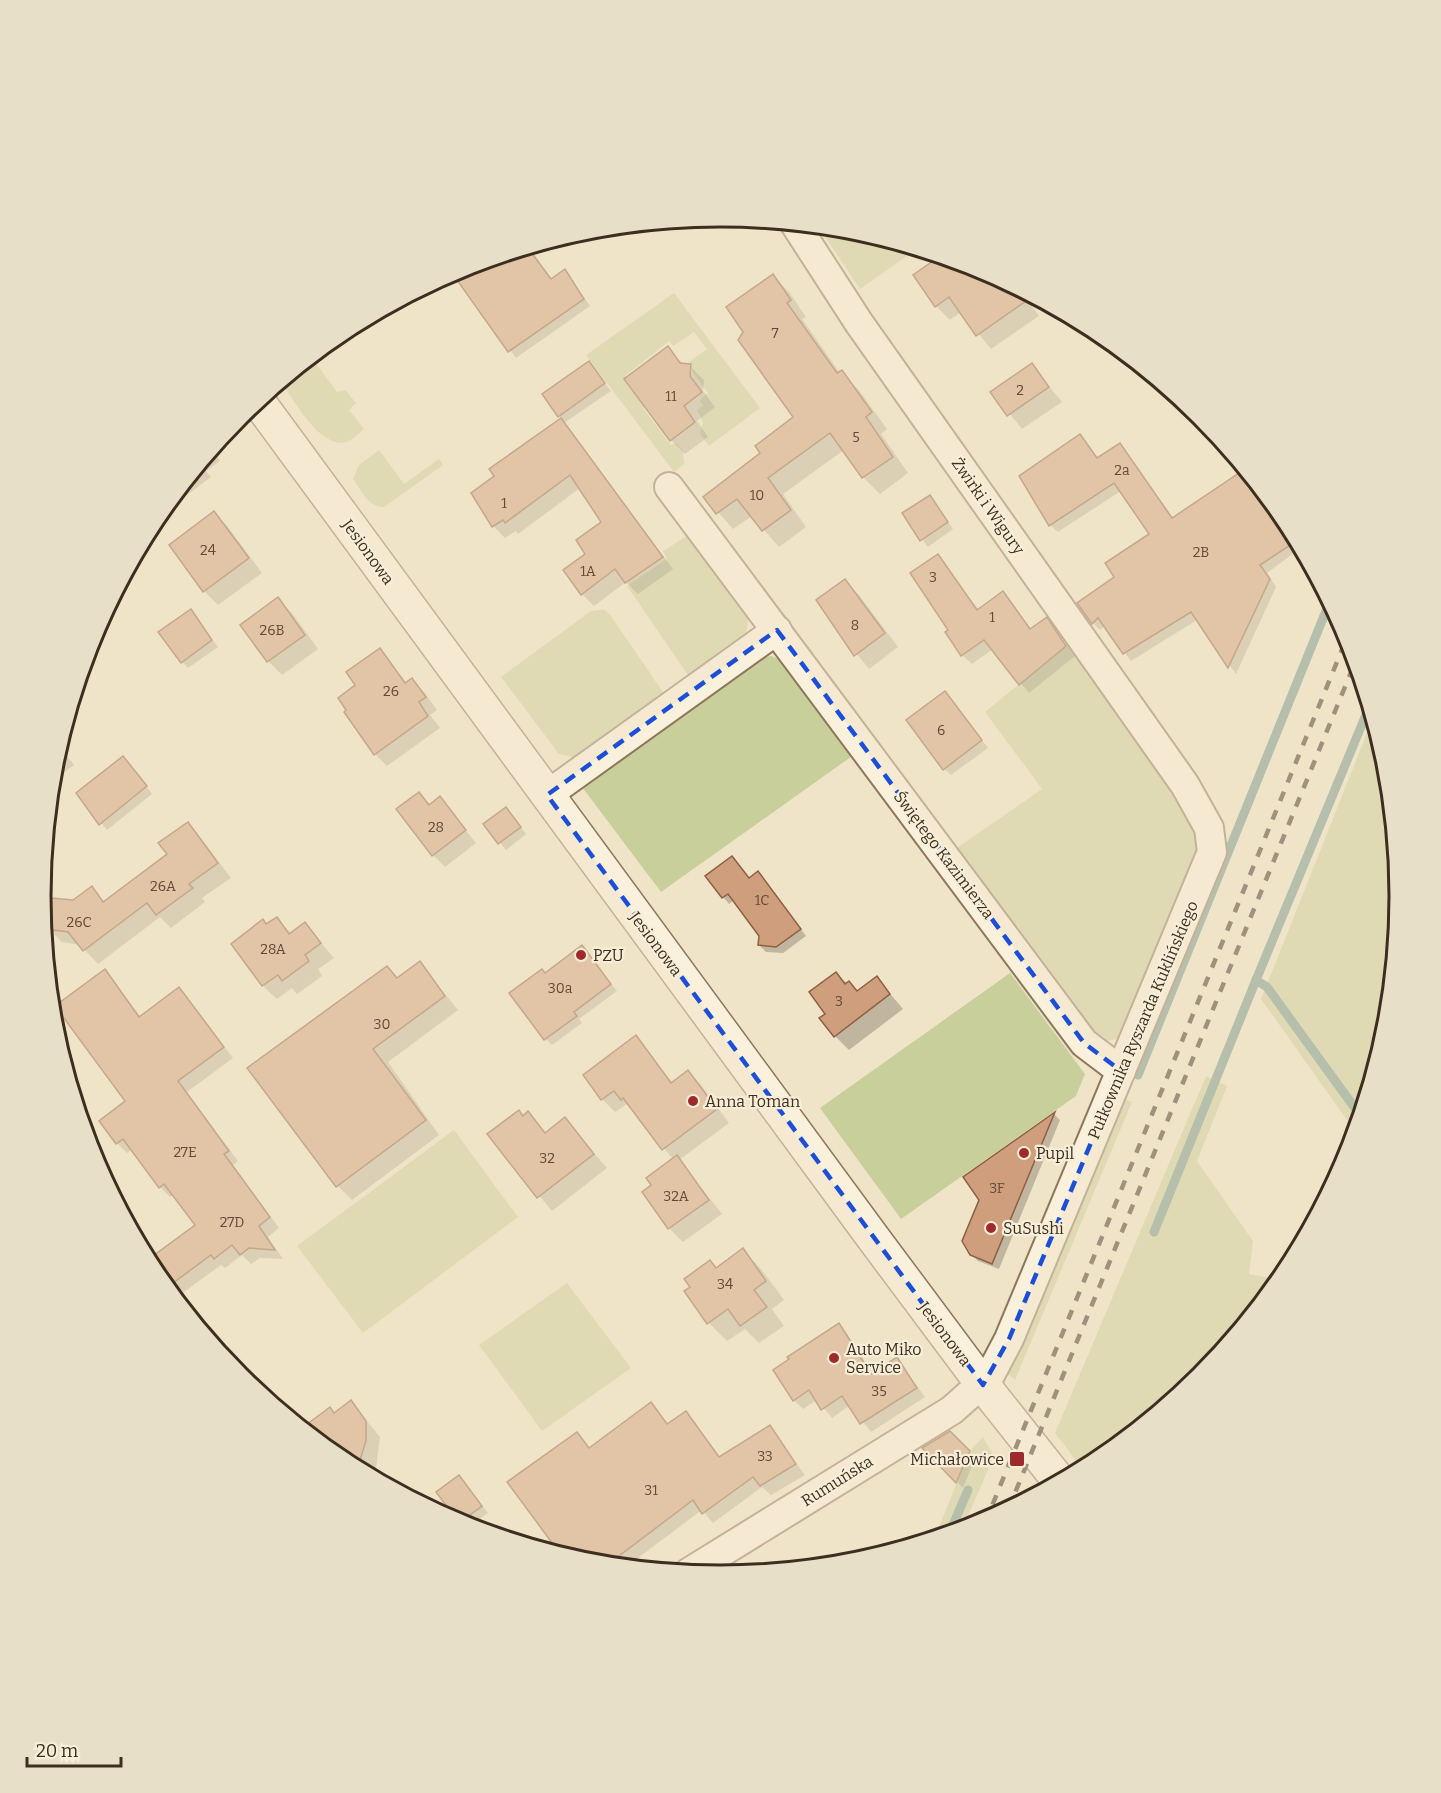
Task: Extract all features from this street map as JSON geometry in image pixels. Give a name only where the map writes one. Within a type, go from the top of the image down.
[{"type":"street","name":"Żwirki i Wigury","points":[[800,232],[859,323],[1185,785]]},
{"type":"street","name":"Jesionowa","points":[[263,408],[983,1385],[1055,1476]]},
{"type":"street","name":"Świętego Kazimierza","points":[[669,487],[1084,1043],[1121,1071]]},
{"type":"street","points":[[547,795],[777,630]]},
{"type":"street","name":"Pułkownika Ryszarda Kuklińskiego","points":[[983,1385],[1009,1339],[1212,852],[1209,828],[1185,785]]},
{"type":"street","name":"Rumuńska","points":[[700,1566],[952,1410],[983,1385]]},
{"type":"highlighted area","points":[[777,630],[1084,1043],[1121,1071],[1009,1339],[983,1385],[874,1239],[547,795]]},
{"type":"green space","points":[[824,236],[909,255],[860,289]]},
{"type":"green space","points":[[674,293],[760,408],[709,446],[700,434],[703,422],[697,410],[703,406],[700,400],[708,393],[694,374],[689,362],[707,349],[694,332],[673,346],[669,341],[625,376],[648,404],[643,408],[671,445],[676,443],[683,452],[684,464],[674,472],[586,355]]},
{"type":"green space","points":[[316,363],[337,392],[345,390],[356,403],[349,410],[364,429],[349,441],[339,443],[319,432],[301,412],[285,388]]},
{"type":"green space","points":[[379,450],[404,484],[439,459],[443,465],[384,507],[378,506],[366,498],[353,479],[359,465]]},
{"type":"green space","points":[[688,535],[748,618],[746,638],[690,678],[627,586],[667,559],[663,551]]},
{"type":"green space","points":[[605,610],[665,695],[578,758],[559,754],[501,677],[591,611]]},
{"type":"green space","points":[[1074,639],[1155,759],[1194,830],[1197,843],[1195,857],[1169,923],[1117,1039],[1107,1041],[1092,1034],[954,850],[1042,789],[985,712]]},
{"type":"green space","points":[[772,656],[784,662],[855,754],[661,892],[582,787],[762,657]]},
{"type":"green space","points":[[1368,729],[1377,766],[1389,853],[1389,940],[1377,1027],[1367,1070],[1350,1122],[1261,999]]},
{"type":"green space","points":[[1010,973],[1085,1074],[1076,1096],[901,1219],[820,1108]]},
{"type":"green space","points":[[1206,1076],[1227,1086],[1197,1161],[1253,1241],[1249,1274],[1270,1278],[1224,1338],[1194,1370],[1128,1428],[1077,1462],[1055,1433]]},
{"type":"green space","points":[[1120,1097],[1132,1102],[1015,1380],[1008,1374],[1018,1344]]},
{"type":"green space","points":[[454,1130],[518,1217],[363,1333],[297,1246]]},
{"type":"green space","points":[[567,1283],[631,1368],[542,1431],[479,1345]]},
{"type":"green space","points":[[983,1437],[994,1456],[967,1519],[938,1529],[970,1451]]},
{"type":"building","points":[[533,254],[551,279],[565,269],[584,299],[508,352],[458,281]]},
{"type":"building","points":[[932,262],[977,278],[1026,301],[976,336],[949,297],[935,307],[913,275]]},
{"type":"building","points":[[773,274],[791,300],[787,303],[837,373],[842,370],[872,412],[866,417],[893,457],[862,478],[830,433],[768,478],[791,510],[762,531],[737,499],[716,514],[703,497],[760,453],[755,446],[793,417],[738,340],[743,332],[726,307]]},
{"type":"building","points":[[668,346],[680,363],[691,364],[690,376],[702,392],[684,406],[695,422],[670,441],[624,379]]},
{"type":"building","points":[[589,361],[605,383],[558,417],[542,394]]},
{"type":"building","points":[[1032,363],[1049,387],[1007,416],[990,392]]},
{"type":"building","points":[[561,418],[663,557],[625,583],[615,569],[581,595],[563,570],[585,554],[576,540],[601,522],[570,475],[505,523],[503,520],[492,527],[471,493],[494,476],[489,469]]},
{"type":"building","points":[[1080,434],[1097,458],[1120,443],[1172,518],[1239,473],[1290,545],[1260,565],[1270,579],[1228,668],[1191,612],[1123,654],[1098,618],[1092,624],[1077,603],[1114,577],[1105,563],[1149,534],[1114,483],[1049,526],[1019,476]]},
{"type":"building","points":[[930,495],[948,522],[920,541],[902,513]]},
{"type":"building","points":[[214,511],[249,558],[203,592],[169,545]]},
{"type":"building","points":[[938,554],[977,610],[1003,591],[1030,629],[1047,617],[1066,646],[1019,685],[984,640],[961,656],[945,632],[948,630],[910,573]]},
{"type":"building","points":[[845,579],[885,633],[854,656],[816,600]]},
{"type":"building","points":[[278,597],[305,635],[267,662],[240,625]]},
{"type":"building","points":[[191,609],[212,640],[181,663],[158,632]]},
{"type":"building","points":[[380,648],[405,683],[412,678],[426,697],[419,702],[428,716],[374,755],[344,712],[346,710],[338,698],[355,685],[346,672]]},
{"type":"building","points":[[945,691],[982,740],[943,770],[906,720]]},
{"type":"building","points":[[123,756],[147,786],[99,825],[76,793]]},
{"type":"building","points":[[419,792],[429,805],[440,796],[466,830],[432,856],[396,809]]},
{"type":"building","points":[[506,807],[521,827],[498,844],[483,824]]},
{"type":"building","points":[[188,822],[218,863],[189,884],[193,888],[156,915],[147,903],[83,951],[68,932],[52,930],[51,898],[73,900],[92,886],[103,902],[167,854],[158,843]]},
{"type":"building","points":[[732,856],[749,878],[758,871],[801,929],[776,947],[758,945],[759,936],[728,894],[722,898],[705,876]]},
{"type":"building","points":[[277,917],[289,934],[305,922],[321,943],[305,955],[309,961],[282,981],[278,975],[262,986],[231,944],[263,919],[266,924]]},
{"type":"building","points":[[582,945],[611,984],[574,1012],[577,1016],[544,1040],[509,993],[542,969],[545,973]]},
{"type":"building","points":[[420,961],[445,996],[373,1049],[426,1120],[336,1187],[247,1068],[387,966],[397,978]]},
{"type":"building","points":[[105,969],[139,1017],[179,987],[224,1047],[178,1081],[229,1151],[224,1154],[270,1217],[259,1226],[275,1250],[249,1248],[240,1255],[232,1245],[214,1259],[211,1255],[174,1282],[155,1254],[195,1225],[164,1184],[159,1188],[123,1139],[116,1144],[99,1121],[125,1101],[62,1016],[60,1002]]},
{"type":"building","points":[[836,972],[845,984],[849,981],[857,991],[877,976],[890,994],[834,1037],[819,1018],[825,1014],[809,992]]},
{"type":"building","points":[[636,1035],[671,1083],[688,1070],[717,1109],[662,1150],[623,1098],[621,1100],[614,1091],[601,1100],[583,1075]]},
{"type":"building","points":[[519,1110],[523,1116],[528,1111],[545,1133],[565,1117],[594,1154],[537,1198],[487,1134]]},
{"type":"building","points":[[1055,1112],[992,1264],[970,1255],[962,1241],[979,1200],[963,1177]]},
{"type":"building","points":[[677,1155],[709,1200],[668,1229],[642,1192],[651,1185],[646,1178]]},
{"type":"building","points":[[743,1248],[766,1281],[754,1290],[767,1307],[740,1326],[728,1309],[707,1324],[684,1291],[690,1287],[684,1279],[710,1260],[716,1268]]},
{"type":"building","points":[[839,1323],[871,1374],[897,1357],[917,1388],[860,1424],[842,1396],[821,1410],[809,1390],[793,1401],[773,1370],[789,1359],[787,1357]]},
{"type":"building","points":[[351,1400],[366,1421],[366,1441],[360,1460],[308,1424],[330,1407],[334,1413]]},
{"type":"building","points":[[651,1402],[667,1424],[686,1411],[719,1457],[770,1425],[796,1464],[760,1486],[753,1477],[702,1514],[693,1500],[617,1557],[553,1544],[507,1482],[577,1432],[589,1448]]},
{"type":"building","points":[[950,1431],[970,1451],[956,1483],[922,1448]]},
{"type":"building","points":[[459,1475],[482,1506],[468,1516],[448,1508],[436,1492]]},
{"type":"waterway","points":[[1138,1075],[1326,611]]},
{"type":"waterway","points":[[1256,980],[1365,717]]},
{"type":"waterway","points":[[1154,1232],[1256,980],[1267,987],[1355,1108]]},
{"type":"waterway","points":[[953,1524],[968,1490]]},
{"type":"railway","points":[[991,1509],[1342,649]]},
{"type":"railway","points":[[1012,1499],[1351,672]]},
{"type":"place","name":"PZU","points":[[581,955]]},
{"type":"place","name":"Anna Toman","points":[[693,1101]]},
{"type":"place","name":"Pupil","points":[[1024,1153]]},
{"type":"place","name":"SuSushi","points":[[991,1228]]},
{"type":"place","name":"Auto Miko Service","points":[[834,1358]]},
{"type":"place","name":"Michałowice","points":[[1017,1459]]}]
